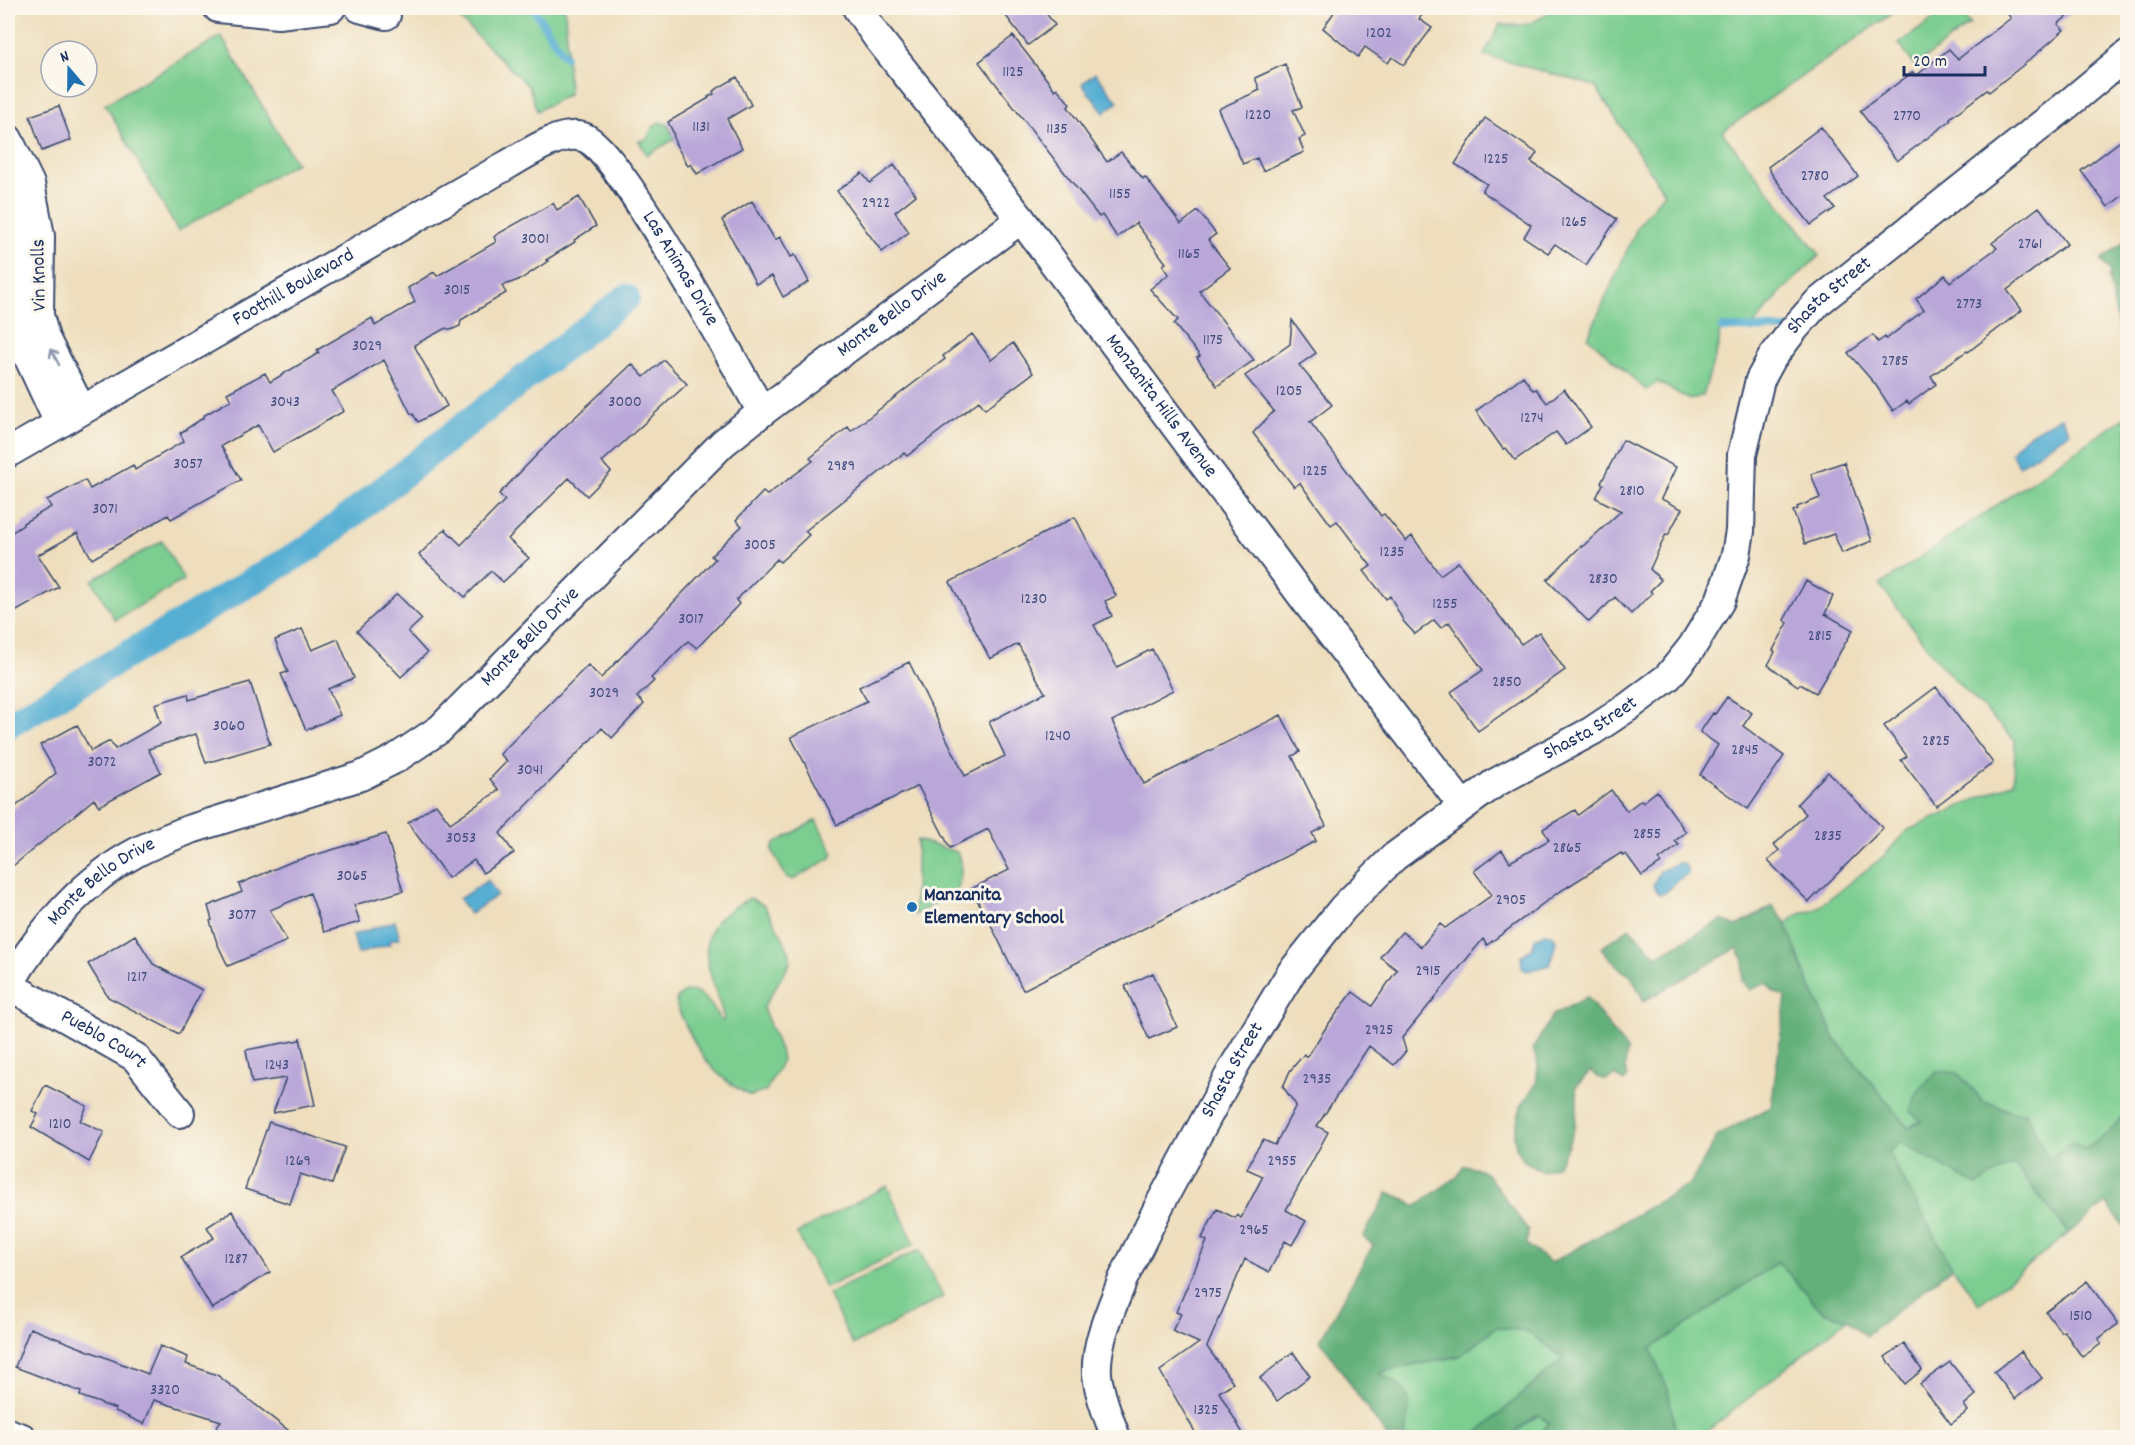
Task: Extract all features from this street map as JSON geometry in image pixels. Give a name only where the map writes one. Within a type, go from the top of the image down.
[{"type":"street","points":[[218,8],[278,14],[331,8]]},
{"type":"street","name":"Manzanita Hills Avenue","points":[[858,8],[877,37],[1021,219],[1268,550],[1464,806]]},
{"type":"street","name":"Shasta Street","points":[[1116,1437],[1107,1414],[1097,1374],[1099,1350],[1123,1279],[1160,1204],[1236,1063],[1292,973],[1343,908],[1394,857],[1495,783],[1592,731],[1668,677],[1692,647],[1720,601],[1736,555],[1740,531],[1742,455],[1760,380],[1772,358],[1809,311],[1826,295],[2068,104],[2127,54]]},
{"type":"street","name":"Foothill Boulevard","points":[[8,453],[527,154],[560,137],[570,135],[585,137]]},
{"type":"street","name":"Las Animas Drive","points":[[585,137],[597,145],[625,181],[713,324],[762,412]]},
{"type":"street","name":"Vin Knolls","points":[[8,138],[30,184],[40,236],[39,315],[70,416]]},
{"type":"street","name":"Vin Knolls","points":[[8,196],[14,248],[14,318],[20,339],[70,416]]},
{"type":"street","name":"Monte Bello Drive","points":[[8,986],[27,957],[70,904],[86,887],[121,861],[138,851],[188,830],[360,776],[395,759],[440,729],[723,443],[1021,219]]},
{"type":"street","name":"Pueblo Court","points":[[8,986],[135,1057],[180,1113]]},
{"type":"street","points":[[8,1433],[22,1437]]},
{"type":"green space","points":[[449,8],[565,8],[569,94],[537,111],[529,87]]},
{"type":"green space","points":[[1554,8],[1900,8],[1722,132],[1820,255],[1781,292],[1753,326],[1720,325],[1719,344],[1703,395],[1690,400],[1658,382],[1646,390],[1588,337],[1638,226],[1664,193],[1595,86],[1484,55],[1500,24],[1530,23]]},
{"type":"green space","points":[[1948,8],[1958,8],[1970,24],[1915,66],[1899,44]]},
{"type":"green space","points":[[221,36],[296,163],[178,231],[105,104]]},
{"type":"green space","points":[[659,122],[667,124],[675,139],[647,155],[639,141],[647,139],[652,128]]},
{"type":"green space","points":[[2127,240],[2127,317],[2116,316],[2108,277],[2110,276],[2109,270],[2101,260]]},
{"type":"green space","points":[[2116,316],[2127,317],[2127,374]]},
{"type":"green space","points":[[2127,416],[2127,1110],[2109,1133],[2085,1149],[2072,1143],[2048,1159],[2015,1115],[2006,1109],[1983,1102],[1972,1088],[1908,1127],[1835,1039],[1806,977],[1786,923],[1802,912],[1813,911],[1883,857],[1906,831],[2014,782],[2015,741],[1940,664],[1880,585]]},
{"type":"green space","points":[[162,541],[184,580],[115,620],[92,580]]},
{"type":"green space","points":[[816,820],[833,852],[831,858],[793,880],[786,877],[772,850],[774,844]]},
{"type":"green space","points":[[917,840],[957,852],[961,871],[957,891],[914,915]]},
{"type":"green space","points":[[750,898],[764,905],[790,954],[790,963],[763,1008],[782,1060],[766,1091],[751,1096],[724,1079],[705,1059],[684,1022],[676,1000],[689,991],[696,992],[713,1007],[720,1020],[724,1020],[707,958],[707,945],[716,922]]},
{"type":"green space","points":[[1773,906],[1786,923],[1806,977],[1835,1039],[1908,1127],[1921,1122],[1910,1110],[1917,1093],[1937,1071],[1957,1073],[1983,1102],[2010,1111],[2026,1112],[2048,1159],[2072,1143],[2086,1149],[2109,1133],[2127,1110],[2127,1230],[2106,1203],[2069,1233],[2014,1164],[1976,1185],[1900,1142],[1888,1153],[1952,1267],[1866,1336],[1847,1319],[1823,1312],[1778,1262],[1651,1349],[1668,1390],[1676,1433],[1672,1437],[1538,1437],[1549,1423],[1538,1415],[1508,1437],[1473,1437],[1564,1358],[1527,1331],[1496,1327],[1460,1356],[1380,1373],[1404,1390],[1408,1401],[1404,1437],[1387,1437],[1320,1340],[1373,1245],[1363,1237],[1388,1192],[1415,1206],[1458,1176],[1463,1166],[1475,1167],[1488,1175],[1528,1230],[1527,1245],[1551,1263],[1690,1184],[1718,1135],[1771,1107],[1786,997],[1774,992],[1766,983],[1750,990],[1742,981],[1744,960],[1737,948],[1644,1001],[1631,976],[1620,969],[1601,948],[1630,928],[1656,956],[1722,920],[1737,926]]},
{"type":"green space","points":[[1587,997],[1627,1050],[1625,1068],[1628,1077],[1624,1082],[1615,1075],[1606,1080],[1590,1071],[1576,1087],[1576,1119],[1567,1147],[1557,1166],[1543,1171],[1524,1161],[1516,1147],[1514,1135],[1521,1106],[1536,1084],[1538,1065],[1533,1048],[1553,1015]]},
{"type":"green space","points":[[1900,1142],[1915,1149],[2013,1164],[2069,1233],[1979,1304],[1952,1267],[1888,1153]]},
{"type":"green space","points":[[887,1186],[915,1244],[825,1288],[797,1233]]},
{"type":"green space","points":[[919,1250],[943,1297],[853,1345],[828,1294]]},
{"type":"green space","points":[[1778,1262],[1823,1312],[1847,1319],[1700,1437],[1672,1437],[1676,1433],[1651,1349]]},
{"type":"green space","points":[[1496,1327],[1527,1331],[1564,1358],[1473,1437],[1404,1437],[1408,1414],[1407,1399],[1399,1387],[1379,1374],[1460,1356]]},
{"type":"green space","points":[[1538,1415],[1549,1423],[1538,1437],[1508,1438]]},
{"type":"water","points":[[1095,73],[1118,102],[1104,113],[1082,84]]},
{"type":"water","points":[[2061,417],[2070,432],[2019,466],[2011,453],[2020,441]]},
{"type":"water","points":[[1683,863],[1688,874],[1675,882],[1665,893],[1659,894],[1653,885],[1660,871]]},
{"type":"water","points":[[488,880],[497,895],[470,914],[459,899]]},
{"type":"water","points":[[395,921],[400,938],[389,941],[390,944],[358,954],[353,935]]},
{"type":"water","points":[[1545,933],[1553,936],[1556,942],[1550,964],[1527,971],[1522,968],[1521,956],[1532,949],[1535,939]]},
{"type":"building","points":[[1000,8],[1042,8],[1055,25],[1028,45]]},
{"type":"building","points":[[1337,8],[1427,8],[1419,19],[1432,28],[1404,65],[1392,57],[1388,63],[1365,47],[1358,57],[1323,28]]},
{"type":"building","points":[[2002,8],[2077,8],[2058,24],[2064,30],[2027,62],[1989,92],[1987,90],[1950,118],[1951,120],[1897,161],[1860,111],[1913,72],[1916,76],[1949,49],[1958,59],[2011,18]]},
{"type":"building","points":[[1013,36],[1055,90],[1057,88],[1070,104],[1068,107],[1107,162],[1121,152],[1143,179],[1145,177],[1181,224],[1198,211],[1216,234],[1208,240],[1230,268],[1199,291],[1254,360],[1217,386],[1197,358],[1200,356],[1174,324],[1178,320],[1150,289],[1169,274],[1163,265],[1166,263],[1136,223],[1117,237],[1102,215],[1099,217],[979,62]]},
{"type":"building","points":[[1285,64],[1302,107],[1293,110],[1305,136],[1299,139],[1304,152],[1263,171],[1257,158],[1243,164],[1218,109],[1260,90],[1255,78]]},
{"type":"building","points":[[737,77],[751,105],[727,119],[742,148],[697,174],[691,164],[688,166],[675,143],[668,122],[709,98],[714,94],[713,91]]},
{"type":"building","points":[[59,106],[71,140],[42,151],[30,116]]},
{"type":"building","points":[[1485,118],[1537,153],[1531,162],[1617,219],[1586,265],[1555,244],[1548,253],[1524,237],[1531,225],[1482,191],[1487,184],[1455,164]]},
{"type":"building","points":[[1821,127],[1858,176],[1827,199],[1835,208],[1811,225],[1768,167]]},
{"type":"building","points":[[2127,136],[2127,192],[2108,207],[2081,171]]},
{"type":"building","points":[[894,165],[916,195],[895,212],[909,232],[882,252],[837,191],[862,173],[870,183]]},
{"type":"building","points":[[579,197],[596,226],[521,279],[502,286],[506,293],[461,320],[460,326],[451,330],[446,328],[414,345],[447,406],[418,422],[411,414],[384,360],[332,391],[344,411],[273,452],[258,425],[221,446],[241,480],[171,519],[168,515],[92,559],[77,533],[38,555],[59,587],[8,616],[8,535],[23,523],[51,507],[47,500],[85,480],[90,489],[133,465],[135,470],[184,441],[180,433],[231,400],[227,393],[265,373],[270,382],[319,353],[317,350],[372,318],[375,326],[415,302],[408,288],[434,272],[437,276],[496,242],[494,237],[496,235],[553,203],[557,210]]},
{"type":"building","points":[[752,201],[775,240],[780,237],[791,257],[795,255],[809,282],[783,297],[772,276],[756,284],[722,220]]},
{"type":"building","points":[[2039,207],[2067,244],[2007,290],[2022,310],[1968,352],[1931,376],[1936,384],[1909,404],[1907,401],[1893,411],[1875,384],[1848,353],[1873,335],[1878,342],[1885,337],[1886,339],[1924,310],[1916,299],[1945,275],[1950,282],[1997,248],[1992,243]]},
{"type":"building","points":[[1292,320],[1316,353],[1299,365],[1332,405],[1310,422],[1381,516],[1384,514],[1406,541],[1412,536],[1440,575],[1458,562],[1521,644],[1539,632],[1565,670],[1478,731],[1451,692],[1483,670],[1449,622],[1441,628],[1434,620],[1415,634],[1404,622],[1390,596],[1386,599],[1364,571],[1371,566],[1337,521],[1331,525],[1300,483],[1294,487],[1253,433],[1274,411],[1245,376],[1290,344]]},
{"type":"building","points":[[972,334],[991,360],[1013,343],[1033,373],[985,409],[979,401],[907,456],[904,453],[805,531],[809,535],[780,562],[777,559],[736,600],[739,604],[697,648],[688,641],[651,678],[654,681],[637,697],[644,704],[612,738],[602,728],[500,833],[514,853],[483,873],[474,860],[448,878],[408,823],[436,804],[450,823],[499,790],[490,779],[507,761],[500,754],[588,665],[601,678],[715,559],[711,556],[742,526],[736,520],[763,492],[767,495],[813,461],[810,458],[848,427],[851,431],[945,359],[943,356]]},
{"type":"building","points":[[664,360],[687,384],[602,462],[611,472],[587,496],[569,478],[508,539],[529,558],[503,582],[491,571],[465,597],[419,555],[445,529],[461,545],[505,500],[499,494],[559,432],[632,364],[644,377]]},
{"type":"building","points":[[1523,376],[1533,390],[1536,389],[1547,403],[1564,389],[1591,427],[1566,445],[1556,432],[1515,460],[1506,448],[1503,449],[1476,411]]},
{"type":"building","points":[[1623,440],[1676,467],[1661,499],[1682,509],[1668,535],[1666,534],[1650,569],[1661,580],[1650,591],[1652,593],[1631,614],[1615,597],[1589,622],[1547,580],[1621,511],[1596,498]]},
{"type":"building","points":[[1844,462],[1872,541],[1842,553],[1834,534],[1805,544],[1793,511],[1798,509],[1797,507],[1820,498],[1811,474]]},
{"type":"building","points":[[1075,517],[1116,596],[1105,601],[1112,616],[1094,625],[1117,667],[1152,649],[1173,690],[1112,721],[1144,784],[1281,715],[1300,752],[1292,756],[1326,826],[1312,833],[1316,841],[1023,990],[971,889],[1009,870],[988,829],[950,848],[918,786],[837,825],[791,737],[867,701],[859,687],[909,662],[965,776],[1005,756],[989,722],[1045,693],[1018,644],[990,659],[950,582]]},
{"type":"building","points":[[1806,581],[1833,596],[1825,614],[1853,630],[1816,693],[1800,684],[1798,686],[1768,665],[1775,652],[1773,650],[1788,623],[1784,620]]},
{"type":"building","points":[[397,594],[422,619],[408,632],[427,653],[401,677],[357,631]]},
{"type":"building","points":[[302,629],[312,650],[338,639],[354,678],[328,689],[340,715],[306,730],[281,674],[288,672],[275,640]]},
{"type":"building","points":[[250,682],[270,744],[206,763],[196,734],[148,749],[161,772],[99,806],[94,799],[8,870],[8,813],[56,773],[40,745],[77,725],[91,751],[110,741],[115,749],[161,723],[155,704],[188,694],[189,700]]},
{"type":"building","points":[[1936,687],[1993,763],[1936,806],[1901,760],[1907,756],[1884,726]]},
{"type":"building","points":[[1727,697],[1752,713],[1743,726],[1784,756],[1748,809],[1700,775],[1718,745],[1700,732]]},
{"type":"building","points":[[1828,772],[1883,828],[1809,902],[1768,861],[1779,850],[1774,845],[1806,814],[1797,804]]},
{"type":"building","points":[[1611,790],[1627,811],[1657,791],[1686,832],[1675,841],[1679,845],[1659,860],[1661,863],[1642,876],[1626,854],[1623,856],[1621,853],[1556,894],[1487,945],[1483,939],[1402,1038],[1406,1051],[1394,1065],[1369,1046],[1317,1126],[1328,1132],[1286,1210],[1306,1221],[1292,1245],[1285,1241],[1269,1272],[1245,1259],[1207,1347],[1233,1383],[1219,1392],[1245,1437],[1198,1437],[1160,1371],[1199,1343],[1172,1331],[1181,1314],[1176,1312],[1207,1241],[1202,1238],[1217,1209],[1235,1218],[1237,1215],[1241,1218],[1263,1176],[1247,1169],[1263,1140],[1275,1145],[1296,1105],[1283,1087],[1290,1071],[1304,1054],[1307,1057],[1353,992],[1372,1006],[1397,970],[1380,957],[1402,932],[1421,947],[1440,924],[1445,928],[1492,895],[1474,871],[1502,850],[1510,862],[1549,840],[1543,829],[1575,810],[1578,815]]},
{"type":"building","points":[[386,834],[403,891],[354,905],[360,922],[324,932],[310,893],[270,910],[287,941],[228,966],[217,943],[208,906],[242,892],[239,884],[291,862]]},
{"type":"building","points":[[135,935],[153,964],[202,990],[179,1034],[108,997],[88,964]]},
{"type":"building","points":[[1153,973],[1177,1027],[1149,1039],[1125,986]]},
{"type":"building","points":[[300,1038],[315,1105],[273,1113],[286,1078],[252,1083],[246,1050]]},
{"type":"building","points":[[45,1085],[87,1106],[80,1121],[104,1132],[89,1162],[31,1127],[38,1114],[32,1111]]},
{"type":"building","points":[[269,1122],[345,1147],[332,1184],[300,1174],[290,1204],[245,1189]]},
{"type":"building","points":[[232,1211],[270,1272],[212,1309],[181,1257],[214,1238],[207,1227]]},
{"type":"building","points":[[2087,1281],[2118,1324],[2098,1339],[2101,1344],[2082,1357],[2064,1331],[2061,1332],[2046,1312]]},
{"type":"building","points":[[30,1328],[148,1374],[160,1346],[188,1357],[186,1364],[217,1375],[297,1437],[230,1437],[216,1427],[221,1421],[154,1400],[144,1424],[115,1411],[116,1409],[80,1396],[81,1392],[15,1367]]},
{"type":"building","points":[[1904,1344],[1922,1370],[1905,1384],[1885,1357]]},
{"type":"building","points":[[2021,1351],[2042,1378],[2015,1399],[1994,1372]]},
{"type":"building","points":[[1293,1352],[1310,1376],[1277,1401],[1260,1378]]},
{"type":"building","points":[[1950,1362],[1976,1395],[1964,1405],[1968,1411],[1951,1424],[1920,1384]]},
{"type":"waterway","points":[[533,8],[565,57]]},
{"type":"waterway","points":[[8,725],[312,546],[626,298]]},
{"type":"waterway","points":[[1722,328],[1788,329]]},
{"type":"place","name":"Manzanita Elementary School","points":[[912,907]]}]
